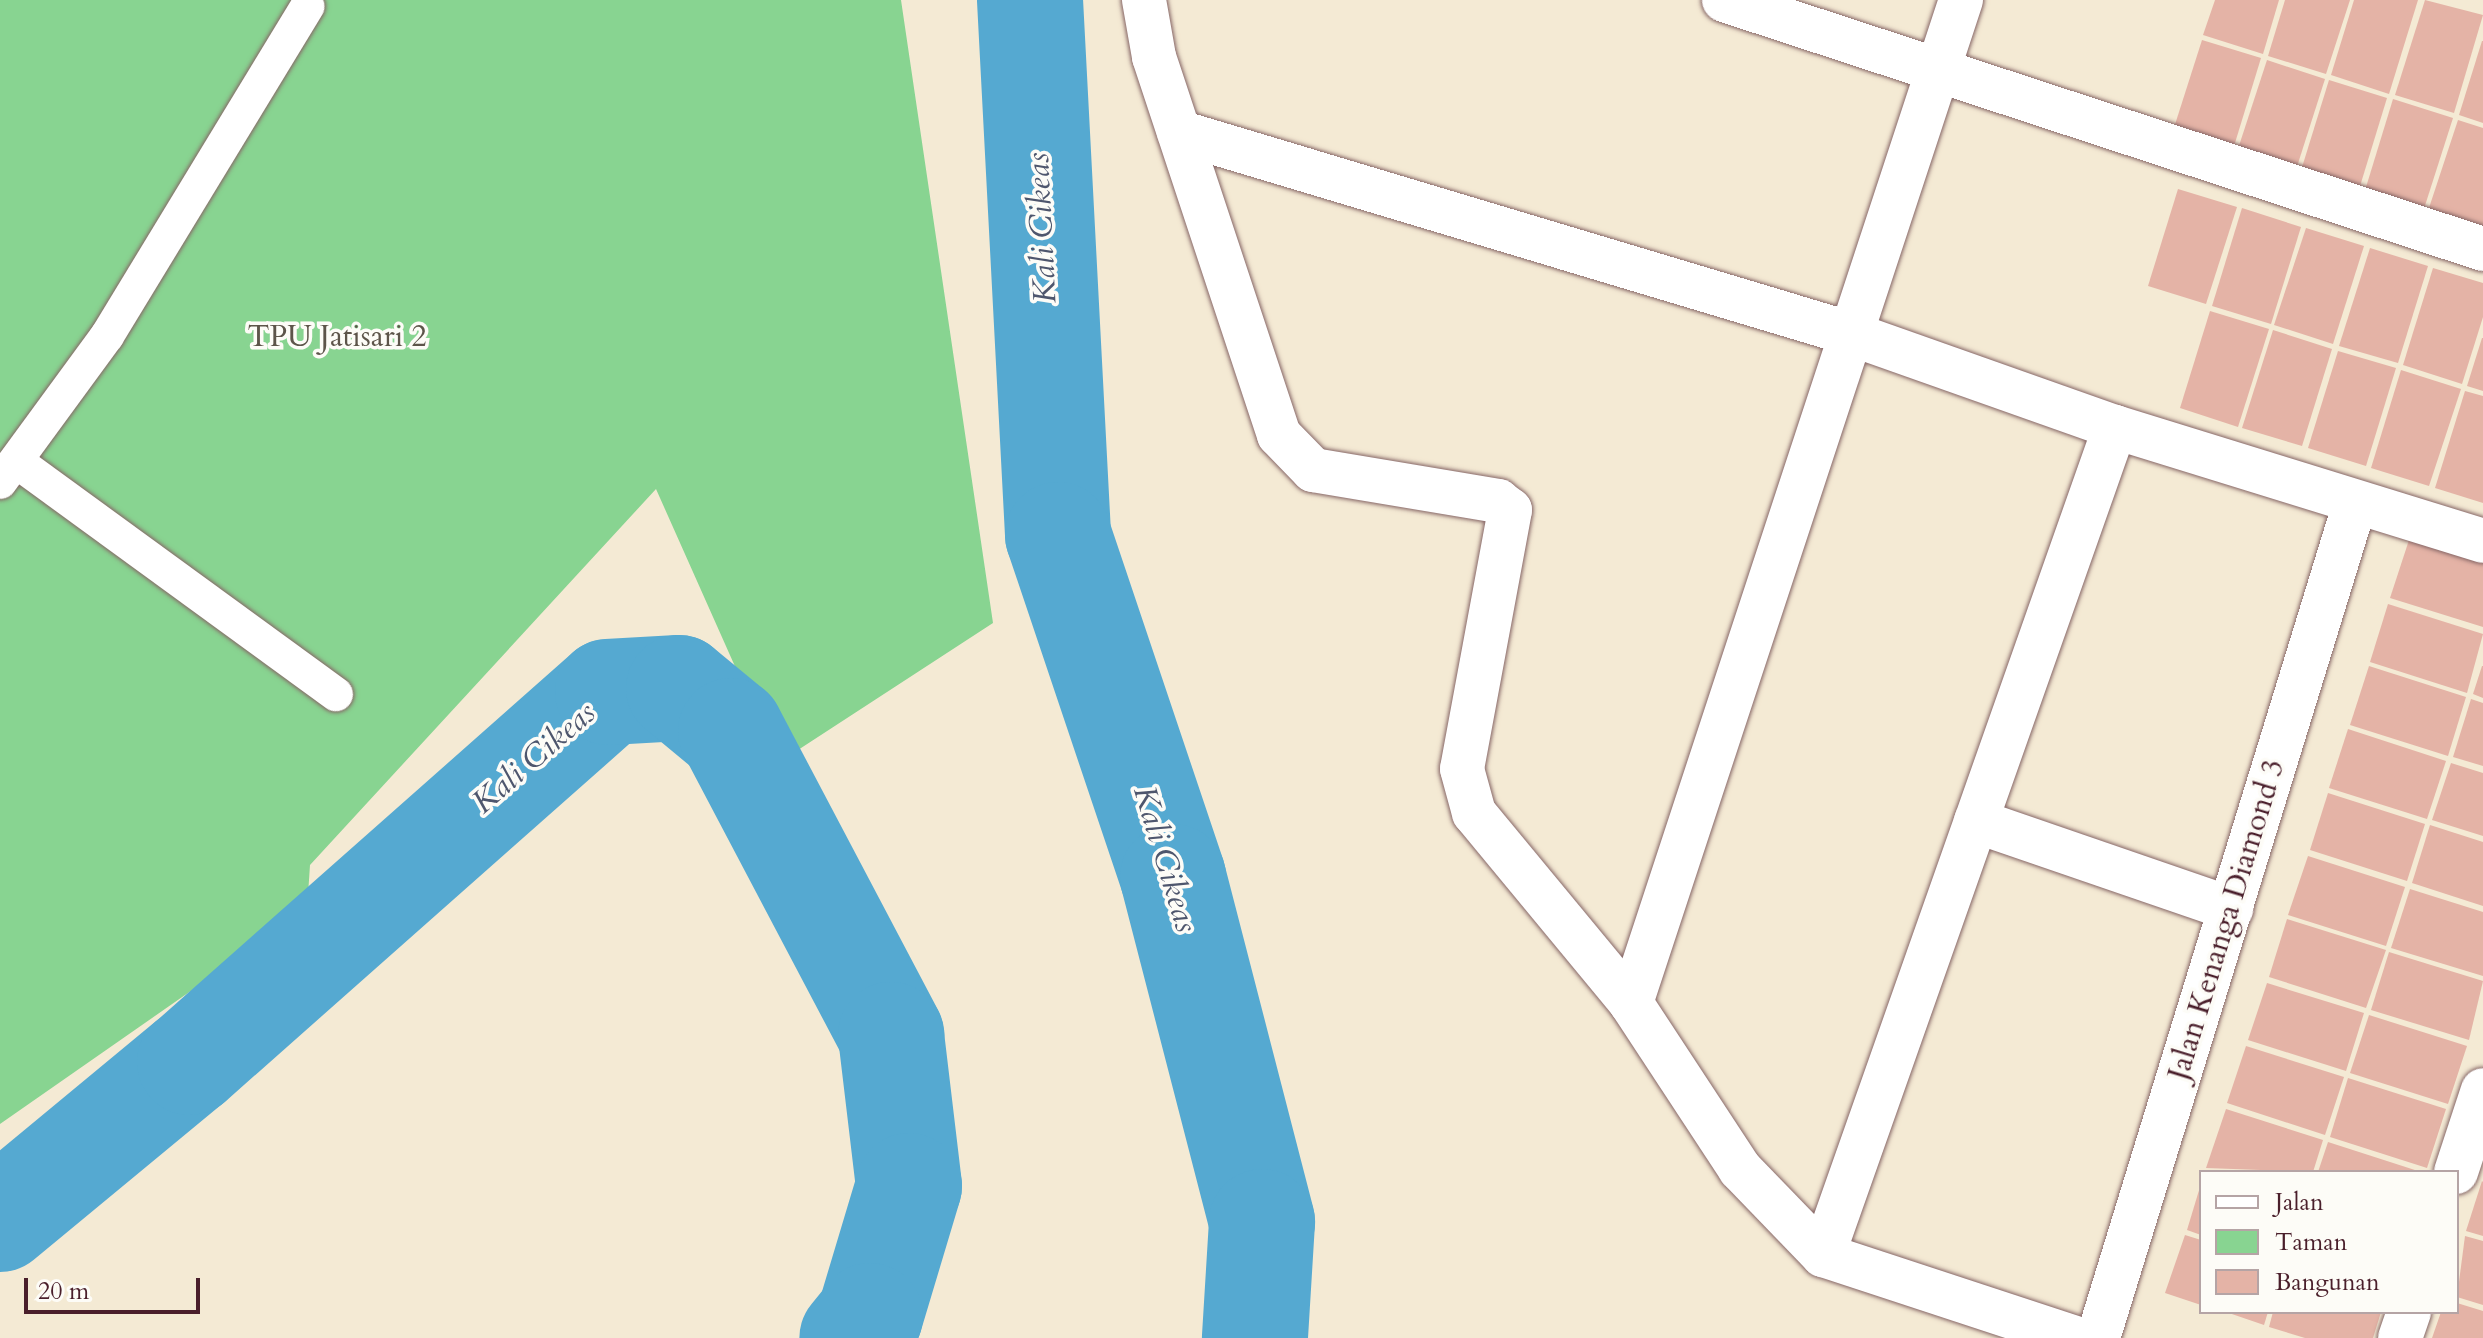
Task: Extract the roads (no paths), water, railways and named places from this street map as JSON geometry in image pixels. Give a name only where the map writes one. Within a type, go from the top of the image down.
[{"type":"street","points":[[1144,0],[1179,132],[1279,435],[1292,454],[1313,470],[1498,501],[1510,510],[1513,525],[1462,769],[1474,813],[1631,1003],[1740,1169],[1823,1255],[2075,1338]]},
{"type":"street","points":[[1724,0],[1939,66],[2483,249]]},
{"type":"street","points":[[1631,1003],[1961,0]]},
{"type":"street","points":[[1179,132],[1852,334],[2115,427],[2483,541]]},
{"type":"street","points":[[1823,1255],[2115,427]]},
{"type":"street","name":"Jalan Kenanga Diamond 3","points":[[2098,1338],[2355,503]]},
{"type":"street","points":[[1976,821],[2231,909]]},
{"type":"street","points":[[2457,1170],[2483,1090]]},
{"type":"street","points":[[2400,1338],[2408,1314]]},
{"type":"lane","points":[[308,6],[107,336],[8,471],[336,694]]},
{"type":"waterway","name":"Kali Cikeas","points":[[1030,0],[1058,535],[1173,877],[1262,1222],[1255,1338]]},
{"type":"waterway","name":"Kali Cikeas","points":[[0,1219],[190,1062],[608,692],[679,688],[731,731],[891,1035],[909,1186],[870,1316],[852,1338]]},
{"type":"park label","name":"TPU Jatisari 2","points":[[337,337]]}]
